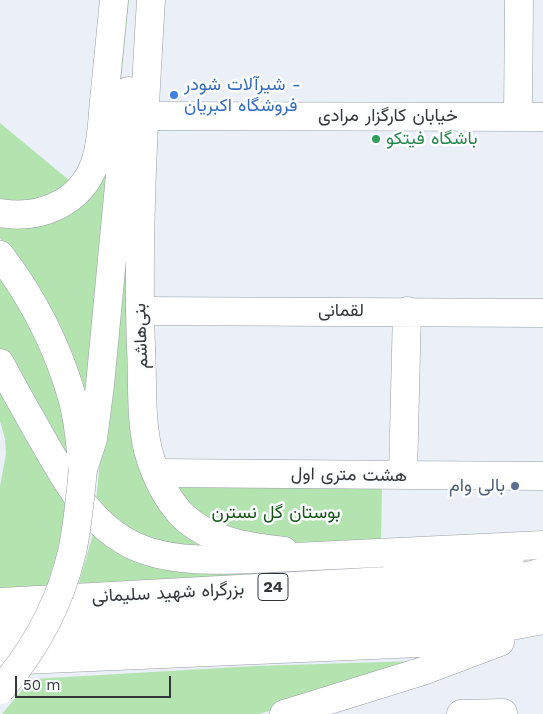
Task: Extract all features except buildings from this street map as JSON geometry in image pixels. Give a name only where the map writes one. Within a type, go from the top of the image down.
[{"type":"main road","points":[[0,213],[17,216],[37,214],[55,208],[79,189],[90,175],[99,149],[114,0]]},
{"type":"main road","points":[[0,690],[34,645],[48,618],[62,587],[71,553],[84,469],[93,439],[100,385],[133,35],[140,0]]},
{"type":"main road","name":"بنی‌هاشم","points":[[151,0],[144,116],[140,312],[144,425],[148,450],[167,496],[183,516],[203,532],[217,538],[267,549],[321,556]]},
{"type":"main road","points":[[519,0],[530,117]]},
{"type":"main road","name":"خیابان کارگزار مرادی","points":[[144,116],[530,117]]},
{"type":"main road","points":[[0,255],[21,283],[39,313],[59,356],[73,399],[84,469]]},
{"type":"main road","name":"لقمانی","points":[[140,312],[543,313]]},
{"type":"main road","points":[[403,475],[407,312]]},
{"type":"main road","points":[[0,363],[65,478],[82,504],[99,522],[130,544],[156,554],[184,558],[254,559],[543,545]]},
{"type":"main road","name":"هشت متری اول","points":[[156,473],[542,476]]},
{"type":"main road","name":"بزرگراه شهید سلیمانی","points":[[0,602],[385,581],[431,576],[543,550]]},
{"type":"main road","points":[[0,620],[411,596],[506,581],[543,572]]},
{"type":"main road","points":[[0,642],[364,626],[481,611],[543,598]]},
{"type":"main road","points":[[0,661],[420,643],[543,620]]},
{"type":"main road","points":[[284,714],[423,671],[543,626]]},
{"type":"main road","points":[[461,714],[503,713]]},
{"type":"green space","points":[[121,0],[129,0],[85,446],[6,246],[0,238],[0,221],[71,208]]},
{"type":"green space","points":[[0,123],[75,185],[68,191],[0,208]]},
{"type":"green space","points":[[124,208],[138,456],[236,551],[155,547],[95,512]]},
{"type":"green space","points":[[0,271],[25,309],[66,414],[69,471],[0,350]]},
{"type":"green space","points":[[0,377],[68,499],[58,550],[46,590],[0,592],[0,486],[6,454],[5,439],[0,421]]},
{"type":"green space","name":"بوستان گل نسترن","points":[[169,484],[382,484],[381,541],[294,542],[208,525]]},
{"type":"green space","points":[[95,527],[127,548],[417,566],[78,586]]},
{"type":"green space","points":[[453,656],[259,714],[2,714],[31,679],[256,666],[415,661]]},
{"type":"place","name":"شیرآلات شودر - فروشگاه اکبریان","points":[[174,95]]},
{"type":"place","name":"باشگاه فیتکو","points":[[376,139]]},
{"type":"place","name":"بالی وام","points":[[515,486]]}]
